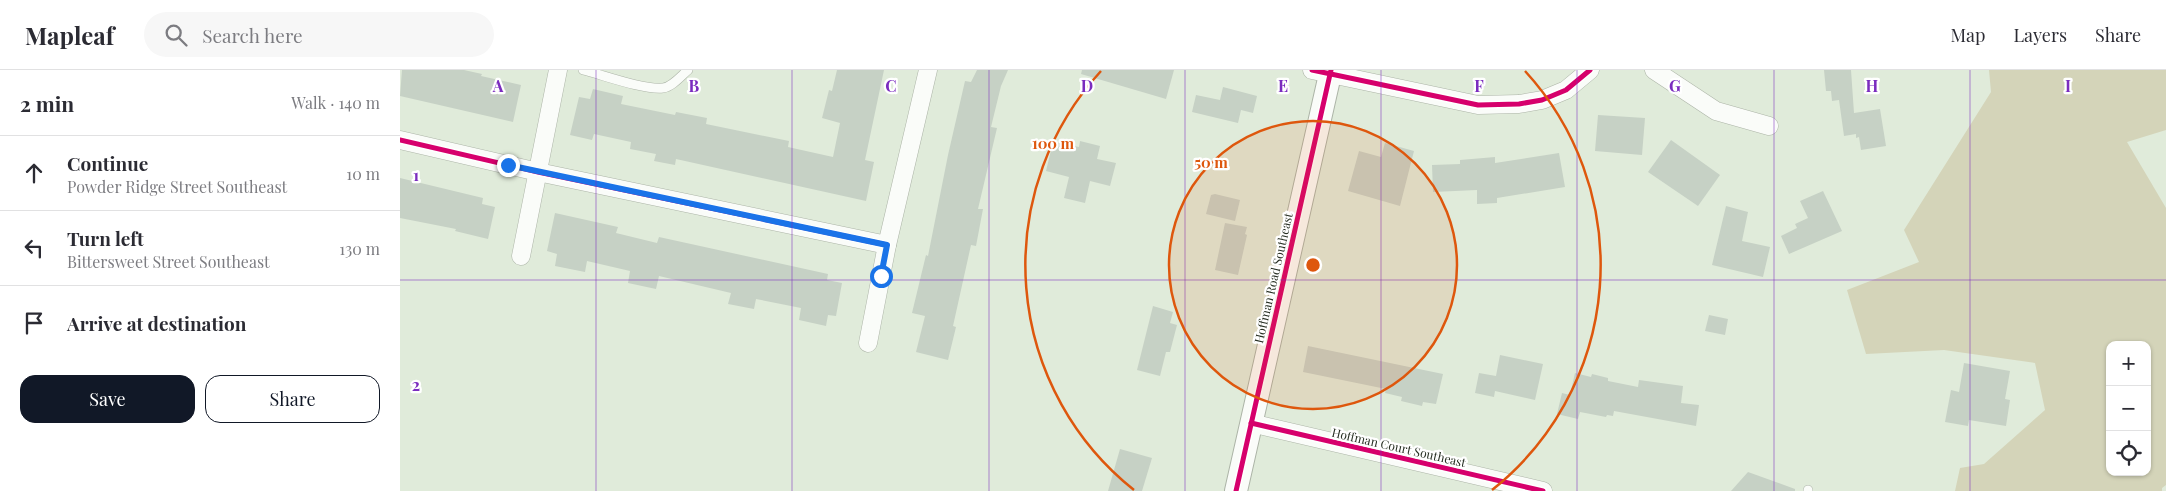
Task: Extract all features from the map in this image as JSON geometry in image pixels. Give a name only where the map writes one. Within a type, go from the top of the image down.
[{"type":"street","points":[[521,256],[558,70]]},
{"type":"street","points":[[868,343],[887,245],[928,70]]},
{"type":"street","points":[[1324,71],[1478,105],[1519,104],[1542,100],[1566,90],[1590,70]]},
{"type":"street","points":[[1654,70],[1716,111],[1769,126]]},
{"type":"street","name":"Hoffman Road Southeast","points":[[1236,491],[1324,71]]},
{"type":"street","points":[[400,140],[538,172],[887,245]]},
{"type":"street","name":"Hoffman Court Southeast","points":[[1251,423],[1543,491]]},
{"type":"lane","points":[[583,70],[649,87],[665,88],[688,70]]},
{"type":"green space","points":[[1989,70],[2166,70],[2166,130],[2127,142],[2166,208],[2166,485],[2162,488],[2162,491],[1955,491],[1960,468],[1984,464],[2045,410],[2035,363],[1944,350],[1866,354],[1847,290],[1919,262],[1904,230],[1991,92]]},
{"type":"building","points":[[402,70],[464,70],[521,85],[513,122],[400,96]]},
{"type":"building","points":[[837,70],[884,70],[865,160],[874,162],[866,201],[676,159],[675,165],[654,161],[656,154],[630,149],[631,142],[594,134],[592,140],[570,135],[579,97],[590,99],[593,89],[623,96],[621,104],[675,115],[676,112],[707,118],[706,124],[789,141],[788,147],[833,157],[840,123],[822,118],[829,90],[832,91]]},
{"type":"building","points":[[977,70],[1008,70],[1001,86],[991,127],[997,128],[978,209],[983,209],[976,246],[971,245],[953,326],[956,327],[948,360],[916,352],[925,316],[912,313],[926,255],[928,256],[965,81],[971,82]]},
{"type":"building","points":[[1082,70],[1174,70],[1166,99],[1081,74]]},
{"type":"building","points":[[1824,70],[1851,70],[1854,113],[1880,109],[1886,146],[1861,150],[1859,137],[1856,138],[1856,134],[1844,136],[1839,100],[1832,101],[1831,91],[1826,91]]},
{"type":"building","points":[[1223,87],[1257,96],[1253,113],[1241,110],[1238,123],[1192,112],[1196,95],[1220,100]]},
{"type":"building","points":[[1598,115],[1645,118],[1642,155],[1595,151]]},
{"type":"building","points":[[1671,140],[1720,175],[1698,206],[1648,172]]},
{"type":"building","points":[[1080,141],[1100,146],[1097,159],[1116,163],[1110,186],[1090,181],[1085,203],[1064,198],[1069,177],[1046,171],[1053,142],[1079,147]]},
{"type":"building","points":[[1385,143],[1414,151],[1400,206],[1348,191],[1359,151],[1381,157]]},
{"type":"building","points":[[1559,153],[1565,187],[1497,198],[1497,203],[1477,204],[1477,190],[1433,192],[1432,165],[1460,164],[1460,160],[1495,157],[1495,163]]},
{"type":"building","points":[[400,178],[483,198],[482,204],[495,207],[488,239],[455,231],[456,229],[400,218]]},
{"type":"building","points":[[1823,191],[1842,231],[1789,254],[1781,236],[1797,228],[1795,224],[1808,218],[1800,201]]},
{"type":"building","points":[[1215,194],[1240,200],[1235,221],[1206,214],[1211,195]]},
{"type":"building","points":[[1726,206],[1748,212],[1742,241],[1770,247],[1763,277],[1712,265]]},
{"type":"building","points":[[555,213],[618,227],[616,233],[657,243],[659,237],[828,274],[827,280],[842,283],[836,316],[828,315],[826,326],[799,320],[801,308],[756,299],[754,309],[728,304],[731,293],[659,276],[656,289],[628,283],[630,271],[587,261],[585,272],[555,266],[557,254],[547,251]]},
{"type":"building","points":[[1225,223],[1247,227],[1238,275],[1215,270]]},
{"type":"building","points":[[1153,306],[1173,312],[1170,323],[1177,325],[1170,352],[1166,352],[1160,376],[1137,370]]},
{"type":"building","points":[[1709,315],[1728,319],[1725,335],[1705,331]]},
{"type":"building","points":[[1308,346],[1443,374],[1436,404],[1423,402],[1422,406],[1401,401],[1402,397],[1385,393],[1386,389],[1303,372]]},
{"type":"building","points":[[1500,355],[1543,364],[1535,400],[1495,391],[1494,397],[1475,393],[1479,373],[1496,376]]},
{"type":"building","points":[[1964,363],[2010,371],[2005,399],[2010,400],[2006,426],[1969,420],[1968,426],[1945,422],[1951,390],[1959,392]]},
{"type":"building","points":[[1575,373],[1591,377],[1592,374],[1608,378],[1608,381],[1638,387],[1639,380],[1683,386],[1681,403],[1699,405],[1696,426],[1614,411],[1613,416],[1607,415],[1606,417],[1580,412],[1578,419],[1557,414],[1562,393],[1570,395]]},
{"type":"building","points":[[1120,449],[1152,458],[1142,491],[1108,491]]},
{"type":"building","points":[[1748,472],[1795,489],[1795,491],[1731,491]]},
{"type":"cycle path","points":[[1312,70],[1478,105],[1519,104],[1542,100],[1566,90],[1590,70]]},
{"type":"cycle path","points":[[1236,491],[1331,70]]},
{"type":"cycle path","points":[[400,140],[538,172],[887,245]]},
{"type":"cycle path","points":[[1251,423],[1543,491]]},
{"type":"route","points":[[508,165],[887,245],[881,276]]}]
